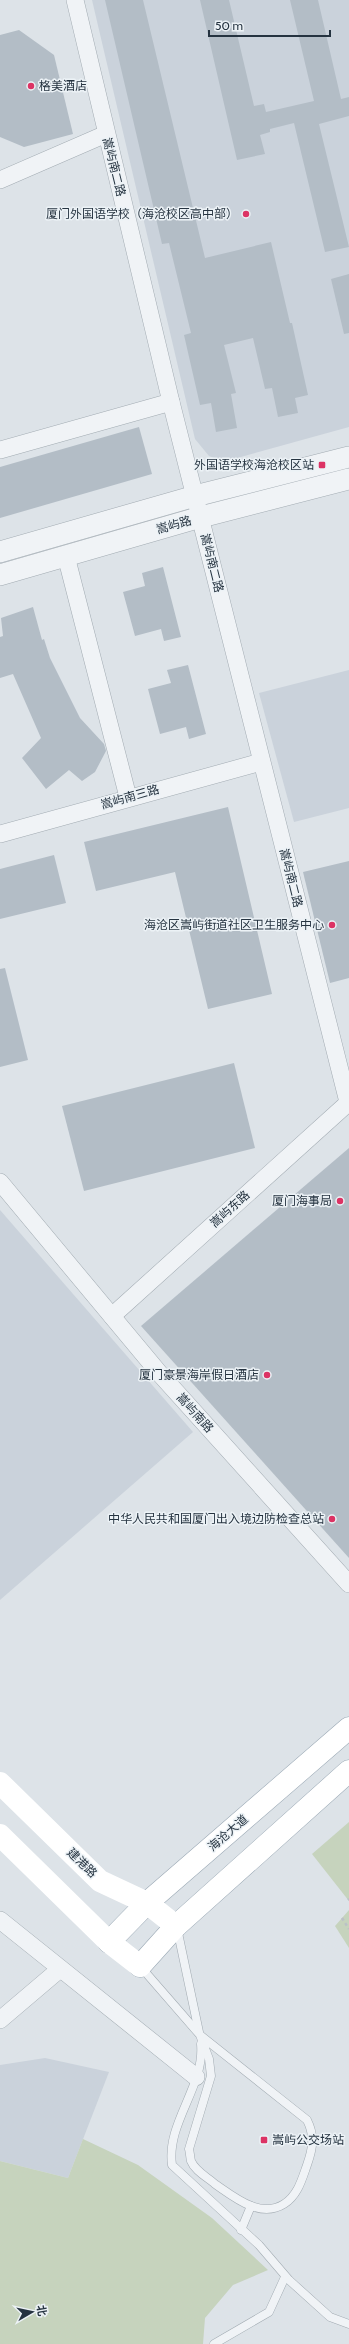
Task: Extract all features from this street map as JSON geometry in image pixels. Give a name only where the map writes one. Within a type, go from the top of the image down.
[{"type":"main road","name":"海沧大道","points":[[109,1942],[147,1903],[349,1728]]},
{"type":"main road","points":[[2,1842],[109,1942],[140,1966],[176,1926],[349,1771]]},
{"type":"main road","name":"建港路","points":[[0,1783],[100,1881],[147,1903],[176,1926]]},
{"type":"street","name":"嵩屿南二路","points":[[75,0],[171,402],[201,517],[261,762],[349,1102]]},
{"type":"street","points":[[0,180],[106,134]]},
{"type":"street","points":[[0,450],[171,402]]},
{"type":"street","name":"嵩屿路","points":[[0,552],[195,496],[349,458]]},
{"type":"street","name":"嵩屿路","points":[[0,575],[201,517],[349,478]]},
{"type":"street","points":[[66,556],[128,797]]},
{"type":"street","name":"嵩屿南三路","points":[[0,834],[128,797],[261,762]]},
{"type":"street","name":"嵩屿东路","points":[[112,1316],[349,1102]]},
{"type":"street","name":"嵩屿南路","points":[[0,1182],[160,1374],[349,1584]]},
{"type":"street","points":[[0,1920],[196,2077]]},
{"type":"street","points":[[0,2020],[60,1969]]},
{"type":"lane","points":[[176,1926],[200,2035],[202,2053],[196,2077],[178,2127],[170,2156],[172,2165],[259,2246],[285,2276],[330,2317],[349,2324]]},
{"type":"lane","points":[[140,1966],[200,2035],[307,2120],[313,2136],[311,2152],[293,2197],[284,2204],[274,2208],[251,2206],[240,2202],[197,2171],[191,2160],[189,2149],[211,2076],[209,2059],[200,2035]]},
{"type":"lane","points":[[241,2230],[251,2206]]},
{"type":"lane","points":[[214,2344],[269,2312],[285,2276]]},
{"type":"path","points":[[342,1918],[349,1929]]},
{"type":"shaded area","name":"厦门外国语学校（海沧校区高中部）","points":[[92,0],[349,0],[349,427],[230,460],[219,460],[209,456],[195,439]]},
{"type":"shaded area","points":[[349,670],[349,808],[294,822],[259,693]]},
{"type":"shaded area","points":[[0,1210],[193,1432],[0,1600]]},
{"type":"shaded area","points":[[45,2058],[109,2072],[68,2178],[0,2161],[0,2065]]},
{"type":"green space","points":[[349,1822],[349,1901],[312,1854]]},
{"type":"green space","points":[[349,1910],[349,1948],[335,1926]]},
{"type":"green space","points":[[83,2139],[138,2165],[212,2218],[268,2270],[233,2285],[205,2318],[203,2344],[0,2344],[0,2161],[68,2178]]},
{"type":"building","points":[[105,0],[143,0],[205,258],[271,242],[290,323],[292,323],[308,395],[295,398],[298,413],[278,417],[272,388],[265,389],[253,338],[224,345],[236,393],[231,394],[237,428],[216,432],[211,403],[200,405],[184,335],[191,333],[169,243],[162,244]]},
{"type":"building","points":[[200,0],[229,0],[254,106],[264,104],[266,112],[314,101],[290,0],[318,0],[341,99],[349,97],[349,116],[319,124],[349,247],[325,252],[294,123],[270,129],[270,132],[260,135],[265,154],[237,160]]},
{"type":"building","name":"格美酒店","points":[[19,30],[54,55],[73,134],[24,147],[0,137],[0,35]]},
{"type":"building","points":[[349,274],[349,333],[344,334],[331,279]]},
{"type":"building","points":[[139,427],[152,474],[0,518],[0,467]]},
{"type":"building","points":[[163,567],[181,637],[164,641],[161,629],[135,636],[123,592],[145,586],[142,573]]},
{"type":"building","points":[[33,607],[42,640],[44,639],[50,658],[80,718],[104,744],[106,751],[95,772],[82,781],[69,770],[46,789],[22,758],[41,738],[13,674],[0,678],[0,637],[3,636],[1,618]]},
{"type":"building","points":[[188,665],[206,734],[189,739],[186,727],[160,734],[148,689],[171,683],[167,670]]},
{"type":"building","points":[[228,807],[272,994],[208,1009],[175,872],[96,891],[84,842]]},
{"type":"building","points":[[54,855],[66,903],[0,919],[0,869]]},
{"type":"building","name":"海沧区嵩屿街道社区卫生服务中心","points":[[349,861],[349,978],[330,983],[303,872]]},
{"type":"building","points":[[5,968],[28,1060],[0,1067],[0,969]]},
{"type":"building","points":[[234,1063],[255,1148],[84,1191],[62,1106]]},
{"type":"building","name":"厦门豪景海岸假日酒店","points":[[349,1148],[349,1558],[141,1326]]},
{"type":"place","name":"格美酒店","points":[[31,86]]},
{"type":"place","name":"厦门外国语学校（海沧校区高中部）","points":[[246,214]]},
{"type":"place","name":"外国语学校海沧校区站","points":[[322,465]]},
{"type":"place","name":"海沧区嵩屿街道社区卫生服务中心","points":[[332,925]]},
{"type":"place","name":"厦门海事局","points":[[340,1201]]},
{"type":"place","name":"厦门豪景海岸假日酒店","points":[[267,1375]]},
{"type":"place","name":"中华人民共和国厦门出入境边防检查总站","points":[[332,1519]]},
{"type":"place","name":"嵩屿公交场站","points":[[264,2140]]}]
